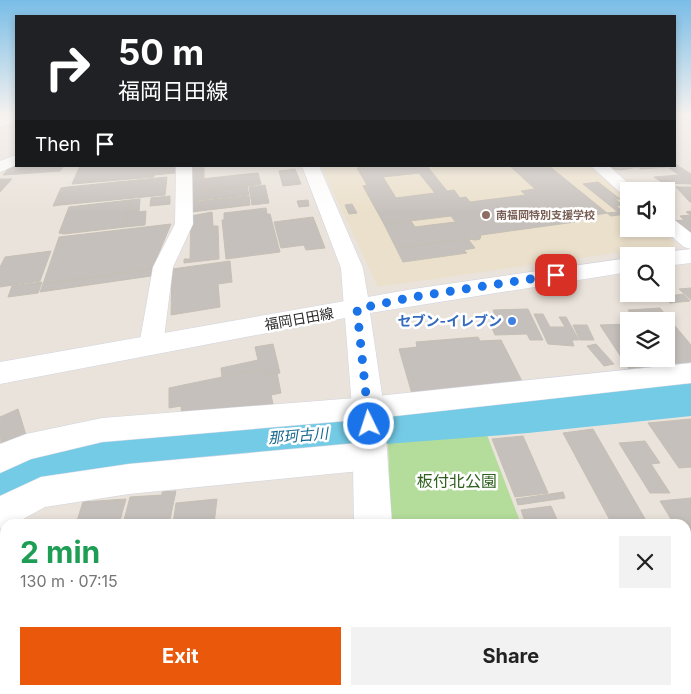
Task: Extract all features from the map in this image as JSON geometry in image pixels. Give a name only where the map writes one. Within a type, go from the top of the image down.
[{"type":"main road","points":[[310,167],[352,268],[368,408],[373,519]]},
{"type":"main road","points":[[675,258],[691,256]]},
{"type":"main road","name":"福岡日田線","points":[[0,373],[357,309],[413,297],[620,266]]},
{"type":"street","points":[[0,167],[15,160]]},
{"type":"street","points":[[151,346],[163,267],[184,224],[184,167]]},
{"type":"street","points":[[600,167],[620,184]]},
{"type":"street","points":[[675,230],[691,243]]},
{"type":"street","points":[[0,459],[26,447],[102,430],[368,408],[691,373]]},
{"type":"street","points":[[0,513],[41,492],[128,479],[370,456]]},
{"type":"shaded area","name":"南福岡特別支援学校","points":[[321,167],[591,167],[620,193],[620,237],[668,237],[674,242],[673,247],[620,247],[620,252],[378,287]]},
{"type":"green space","name":"板付北公園","points":[[487,435],[519,519],[391,519],[388,442]]},
{"type":"water","name":"那珂古川","points":[[691,381],[691,416],[528,433],[386,444],[0,507],[0,471],[68,441]]},
{"type":"building","points":[[15,163],[15,167],[63,167],[60,171],[3,175],[11,165]]},
{"type":"building","points":[[80,167],[175,167],[175,173],[154,175],[154,177],[72,184]]},
{"type":"building","points":[[191,167],[204,167],[204,178],[190,179]]},
{"type":"building","points":[[428,167],[447,191],[454,190],[460,198],[466,197],[470,202],[526,195],[521,191],[535,189],[511,167],[550,167],[607,213],[584,217],[587,219],[575,222],[481,235],[480,239],[476,240],[468,239],[451,216],[384,224],[363,186],[367,185],[357,168]],"holes":[[[419,173],[435,193],[396,198],[383,177]]]},
{"type":"building","points":[[610,167],[638,167],[621,170]]},
{"type":"building","points":[[638,167],[666,167],[641,169]]},
{"type":"building","points":[[680,167],[691,174],[691,184],[662,182],[654,177],[679,175],[669,168]]},
{"type":"building","points":[[295,169],[301,184],[283,186],[279,171]]},
{"type":"building","points":[[258,173],[261,184],[249,186],[247,174]]},
{"type":"building","points":[[247,174],[249,186],[192,191],[192,180]]},
{"type":"building","points":[[167,177],[165,195],[60,205],[68,187]]},
{"type":"building","points":[[0,179],[12,179],[0,192]]},
{"type":"building","points":[[598,182],[620,199],[615,199],[620,203],[620,205],[616,206],[620,209],[620,215],[611,216],[607,213],[618,212],[583,184]]},
{"type":"building","points":[[265,185],[269,203],[252,205],[249,187]]},
{"type":"building","points":[[247,186],[249,195],[191,201],[192,192]]},
{"type":"building","points":[[68,187],[60,205],[53,206],[61,188]]},
{"type":"building","points":[[676,187],[691,187],[691,202],[690,202]]},
{"type":"building","points":[[170,196],[170,204],[150,206],[151,198]]},
{"type":"building","points":[[249,196],[250,205],[191,212],[191,202]]},
{"type":"building","points":[[140,199],[139,212],[146,211],[145,225],[125,227],[130,200]]},
{"type":"building","points":[[130,200],[125,227],[59,233],[69,207]]},
{"type":"building","points":[[308,200],[309,206],[299,207],[297,201]]},
{"type":"building","points":[[352,204],[357,213],[349,214],[345,205]]},
{"type":"building","points":[[266,208],[267,214],[270,214],[280,252],[226,259],[222,220],[224,220],[224,213]]},
{"type":"building","points":[[212,212],[213,226],[218,226],[219,259],[184,263],[184,259],[190,259],[191,216]]},
{"type":"building","points":[[691,215],[691,233],[675,222],[684,220],[680,216]]},
{"type":"building","points":[[313,217],[325,248],[306,250],[304,245],[281,248],[274,222]]},
{"type":"building","points":[[411,221],[415,227],[455,222],[468,239],[396,248],[384,224]]},
{"type":"building","points":[[171,224],[152,269],[43,284],[59,237]]},
{"type":"building","points":[[468,239],[475,248],[464,250],[467,253],[403,262],[396,248]]},
{"type":"building","points":[[51,251],[40,281],[0,287],[0,267],[5,257]]},
{"type":"building","points":[[230,261],[232,282],[218,284],[220,307],[171,315],[172,269]]},
{"type":"building","points":[[152,269],[151,276],[40,292],[43,284]]},
{"type":"building","points":[[42,282],[38,293],[8,297],[12,286]]},
{"type":"building","points":[[691,288],[691,300],[679,289]]},
{"type":"building","points":[[683,294],[690,301],[670,303],[669,302],[675,302],[675,295]]},
{"type":"building","points":[[660,308],[663,312],[630,312],[628,310]]},
{"type":"building","points":[[528,309],[543,340],[530,340],[527,334],[495,335],[490,323],[498,323],[493,310]]},
{"type":"building","points":[[534,314],[543,314],[550,327],[565,327],[559,317],[566,317],[579,340],[572,340],[574,346],[548,344]]},
{"type":"building","points":[[620,324],[620,355],[600,325]]},
{"type":"building","points":[[573,325],[587,325],[594,340],[580,340]]},
{"type":"building","points":[[675,326],[691,345],[691,368],[631,372],[628,367],[675,367]]},
{"type":"building","points":[[478,337],[480,341],[501,340],[523,383],[412,394],[399,349],[417,347],[416,342]]},
{"type":"building","points":[[273,344],[280,373],[267,375],[265,368],[222,377],[221,368],[258,360],[255,347]]},
{"type":"building","points":[[596,344],[614,364],[604,366],[587,346]]},
{"type":"building","points":[[265,368],[267,375],[277,373],[281,393],[271,395],[274,408],[182,419],[181,406],[169,408],[169,388]]},
{"type":"building","points":[[18,409],[26,435],[1,447],[0,417]]},
{"type":"building","points":[[691,419],[691,467],[679,468],[648,423]]},
{"type":"building","points":[[593,429],[645,519],[609,519],[563,433]]},
{"type":"building","points":[[523,436],[548,493],[515,497],[492,439]]},
{"type":"building","points":[[645,441],[660,463],[651,464],[670,493],[650,493],[619,443]]},
{"type":"building","points":[[176,491],[170,519],[124,519],[130,497],[162,495],[162,492]]},
{"type":"building","points":[[563,492],[565,498],[518,505],[516,499]]},
{"type":"building","points":[[691,498],[691,519],[671,519],[660,501]]},
{"type":"building","points":[[126,499],[120,519],[78,519],[83,502]]},
{"type":"building","points":[[217,499],[215,519],[174,519],[176,503]]},
{"type":"building","points":[[551,506],[557,519],[524,519],[521,510]]},
{"type":"place","name":"南福岡特別支援学校","points":[[486,215]]},
{"type":"place","name":"セブン-イレブン","points":[[512,321]]},
{"type":"route","points":[[369,424],[357,309],[413,297],[556,275]]}]
